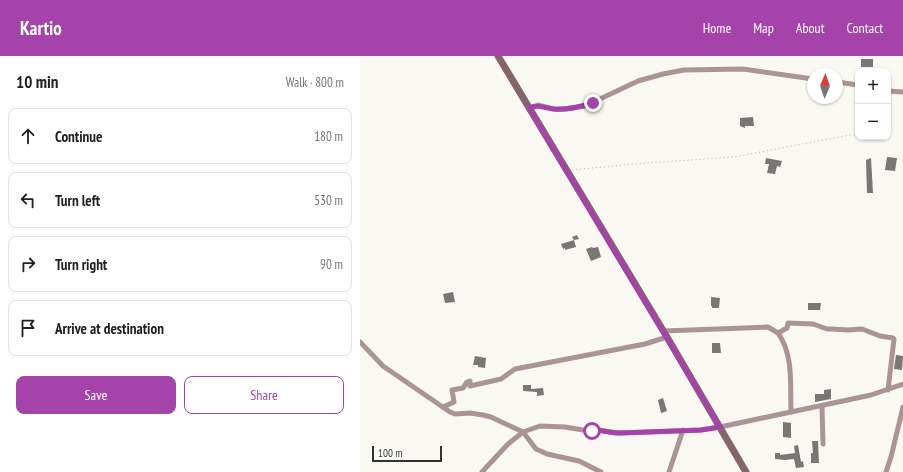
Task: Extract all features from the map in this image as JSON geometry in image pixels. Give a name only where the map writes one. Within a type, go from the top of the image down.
[{"type":"street","points":[[498,56],[746,472]]},
{"type":"street","points":[[529,108],[538,105],[553,109],[585,106],[638,81],[662,74],[684,70],[743,69],[807,78]]},
{"type":"street","points":[[843,83],[855,85]]},
{"type":"street","points":[[891,90],[903,92]]},
{"type":"street","points":[[778,333],[787,328],[788,323],[796,323],[813,324],[826,330],[831,328],[848,330],[862,329],[880,336],[894,339],[888,390]]},
{"type":"street","points":[[443,407],[454,402],[452,390],[463,388],[467,382],[470,381],[470,386],[501,379],[515,369],[645,344],[665,334],[768,327],[778,333],[782,339],[789,361],[791,412]]},
{"type":"street","points":[[360,342],[383,366],[455,414],[470,413],[487,416],[523,432],[536,449],[547,454],[579,461],[601,472]]},
{"type":"street","points":[[482,472],[508,444],[523,432],[538,427],[565,426],[589,431],[599,430],[617,433],[701,430],[822,406],[888,390],[903,384]]},
{"type":"street","points":[[822,406],[823,444]]},
{"type":"street","points":[[886,472],[894,446],[903,406]]},
{"type":"street","points":[[668,472],[683,430]]},
{"type":"path","points":[[566,171],[633,164],[734,157],[855,135]]},
{"type":"building","points":[[861,59],[873,59],[873,67],[861,67]]},
{"type":"building","points":[[753,117],[754,126],[745,126],[745,128],[740,126],[740,118]]},
{"type":"building","points":[[887,157],[897,158],[895,171],[885,170]]},
{"type":"building","points":[[766,158],[782,161],[780,167],[777,166],[775,174],[767,173],[769,164],[765,164]]},
{"type":"building","points":[[871,158],[873,193],[867,193],[866,160]]},
{"type":"building","points":[[577,235],[579,239],[574,240],[572,237]]},
{"type":"building","points":[[574,240],[576,247],[565,250],[565,248],[563,249],[561,244]]},
{"type":"building","points":[[598,247],[601,257],[591,261],[586,249]]},
{"type":"building","points":[[453,292],[455,302],[445,303],[443,294]]},
{"type":"building","points":[[711,297],[720,298],[719,308],[712,308]]},
{"type":"building","points":[[808,303],[821,303],[820,310],[808,310]]},
{"type":"building","points":[[712,343],[720,343],[721,353],[712,353]]},
{"type":"building","points":[[896,355],[903,356],[902,370],[894,369]]},
{"type":"building","points":[[475,356],[486,358],[485,368],[478,367],[478,365],[473,365]]},
{"type":"building","points":[[523,385],[531,385],[531,389],[543,388],[544,395],[537,396],[537,392],[523,391]]},
{"type":"building","points":[[831,389],[831,399],[815,402],[815,394],[824,394],[824,390]]},
{"type":"building","points":[[663,398],[667,411],[661,413],[658,400]]},
{"type":"building","points":[[783,422],[791,423],[791,438],[783,437]]},
{"type":"building","points":[[812,441],[818,441],[819,463],[811,463],[811,453],[813,453]]},
{"type":"building","points":[[798,445],[801,462],[803,461],[804,467],[796,468],[794,459],[775,459],[775,453],[780,453],[780,455],[795,453],[794,446]]},
{"type":"route","points":[[592,431],[599,430],[612,433],[622,433],[701,430],[720,427],[529,108],[538,105],[553,109],[564,109],[585,106],[593,103]]}]
